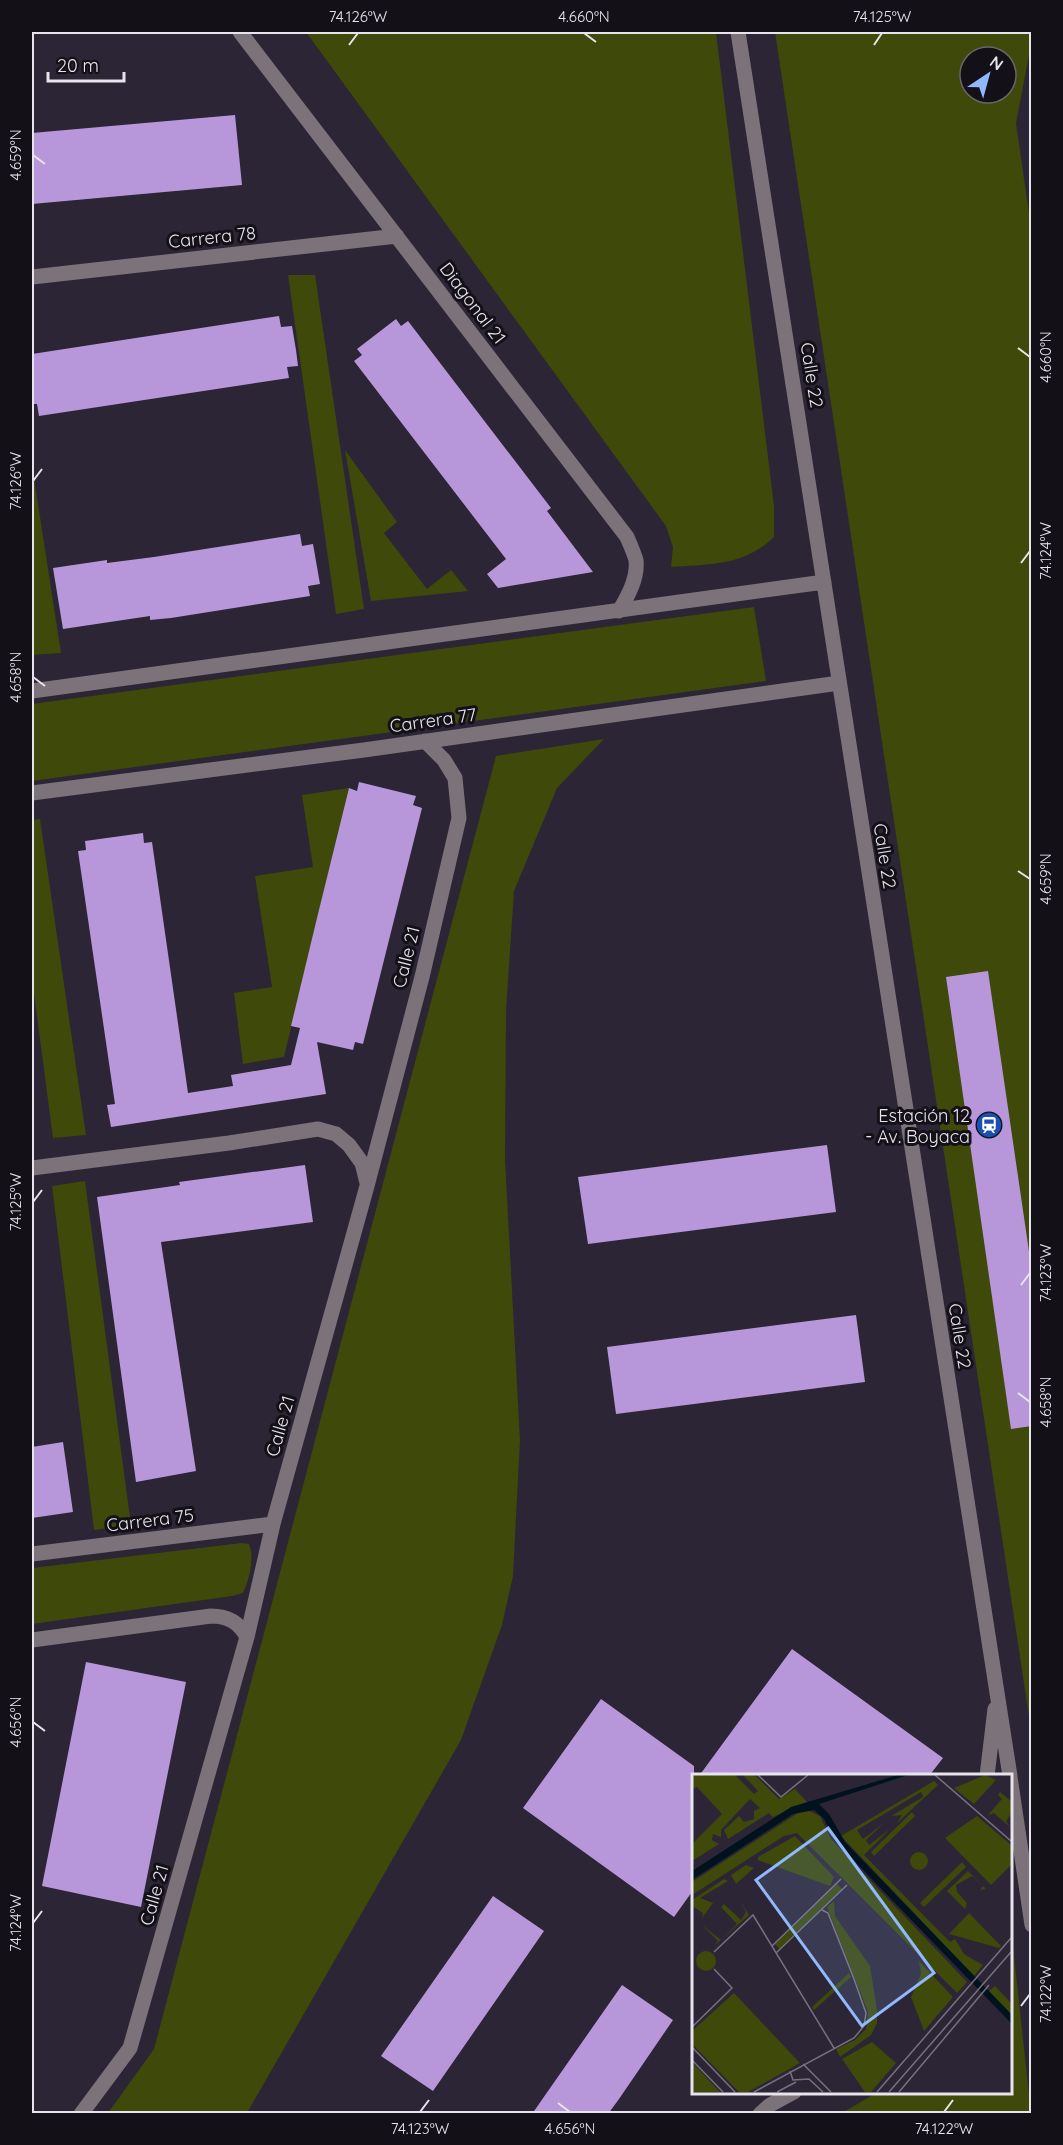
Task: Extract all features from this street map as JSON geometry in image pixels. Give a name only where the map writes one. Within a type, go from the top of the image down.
[{"type":"street","name":"Diagonal 21","points":[[240,32],[627,537],[636,560],[635,576],[628,596],[619,611]]},
{"type":"street","name":"Calle 22","points":[[738,32],[971,1530],[998,1685],[1010,1774]]},
{"type":"street","name":"Carrera 78","points":[[32,278],[397,236]]},
{"type":"street","points":[[32,691],[824,582]]},
{"type":"street","name":"Carrera 77","points":[[32,793],[839,683]]},
{"type":"street","name":"Calle 21","points":[[81,2114],[130,2048],[247,1637],[273,1524],[367,1186],[422,977],[459,818],[455,778],[444,760],[425,741]]},
{"type":"street","points":[[32,1168],[229,1143],[318,1129],[336,1134],[349,1145],[362,1163],[367,1186]]},
{"type":"street","name":"Carrera 75","points":[[32,1554],[273,1524]]},
{"type":"street","points":[[32,1640],[217,1616],[234,1621],[247,1637]]},
{"type":"street","name":"Calle 22","points":[[987,1774],[998,1685]]},
{"type":"street","name":"Calle 22","points":[[1012,1790],[1032,1925]]},
{"type":"street","points":[[760,2114],[770,2105],[790,2094]]},
{"type":"green space","points":[[306,32],[716,32],[774,506],[774,537],[751,554],[726,562],[671,567],[673,547],[666,526]]},
{"type":"green space","points":[[775,32],[1031,32],[1031,45],[1016,123],[1032,234],[1031,1730]]},
{"type":"green space","points":[[288,275],[315,275],[364,609],[336,614]]},
{"type":"green space","points":[[345,450],[397,522],[384,533],[427,589],[451,570],[468,591],[371,601]]},
{"type":"green space","points":[[32,465],[61,653],[32,655]]},
{"type":"green space","points":[[754,607],[766,681],[32,781],[32,704]]},
{"type":"green space","points":[[604,739],[557,788],[514,891],[506,1011],[505,1159],[520,1441],[513,1576],[502,1625],[461,1740],[247,2113],[108,2113],[154,2049],[496,756]]},
{"type":"green space","points":[[349,788],[284,1057],[243,1064],[234,993],[272,987],[255,876],[313,867],[302,795]]},
{"type":"green space","points":[[40,819],[86,1135],[53,1138],[32,978],[32,820]]},
{"type":"green space","points":[[85,1181],[131,1525],[94,1530],[52,1186]]},
{"type":"green space","points":[[249,1544],[251,1550],[249,1575],[243,1593],[32,1624],[32,1568]]},
{"type":"green space","points":[[1012,1937],[1031,2113],[842,2113],[874,2094],[1012,2094]]},
{"type":"building","points":[[235,115],[242,185],[32,204],[32,133]]},
{"type":"building","points":[[279,316],[281,327],[292,326],[296,350],[298,366],[287,367],[289,378],[39,416],[37,404],[32,404],[32,354]]},
{"type":"building","points":[[396,319],[401,326],[408,321],[551,508],[547,511],[593,572],[498,588],[487,574],[506,559],[354,361],[362,355],[357,349]]},
{"type":"building","points":[[300,534],[302,546],[313,544],[320,584],[308,586],[310,596],[171,618],[150,620],[150,616],[63,629],[53,568],[107,560],[107,563],[154,557]]},
{"type":"building","points":[[359,782],[416,796],[413,805],[422,808],[363,1044],[355,1042],[353,1050],[317,1042],[326,1094],[111,1127],[107,1105],[115,1104],[78,851],[86,850],[85,841],[143,833],[144,843],[152,842],[188,1093],[233,1086],[231,1075],[291,1065],[300,1028],[291,1026],[349,788],[357,791]]},
{"type":"building","name":"Estación 12 - Av. Boyaca","points":[[988,971],[1032,1272],[1032,1426],[1011,1429],[946,977]]},
{"type":"building","points":[[827,1145],[836,1212],[588,1244],[578,1177]]},
{"type":"building","points":[[305,1165],[313,1222],[161,1242],[196,1471],[136,1482],[97,1197],[180,1185],[179,1182]]},
{"type":"building","points":[[856,1315],[865,1382],[616,1414],[607,1347]]},
{"type":"building","points":[[63,1442],[73,1512],[32,1518],[32,1447]]},
{"type":"building","points":[[792,1649],[943,1758],[931,1774],[700,1774]]},
{"type":"building","points":[[86,1662],[186,1682],[141,1907],[42,1886]]},
{"type":"building","points":[[601,1699],[694,1766],[694,1774],[692,1774],[692,1892],[674,1917],[523,1808]]},
{"type":"building","points":[[493,1896],[544,1931],[433,2091],[381,2056]]},
{"type":"building","points":[[622,1985],[673,2020],[619,2099],[608,2114],[532,2114]]},
{"type":"place","name":"Estación 12 - Av. Boyaca","points":[[989,1125]]}]
